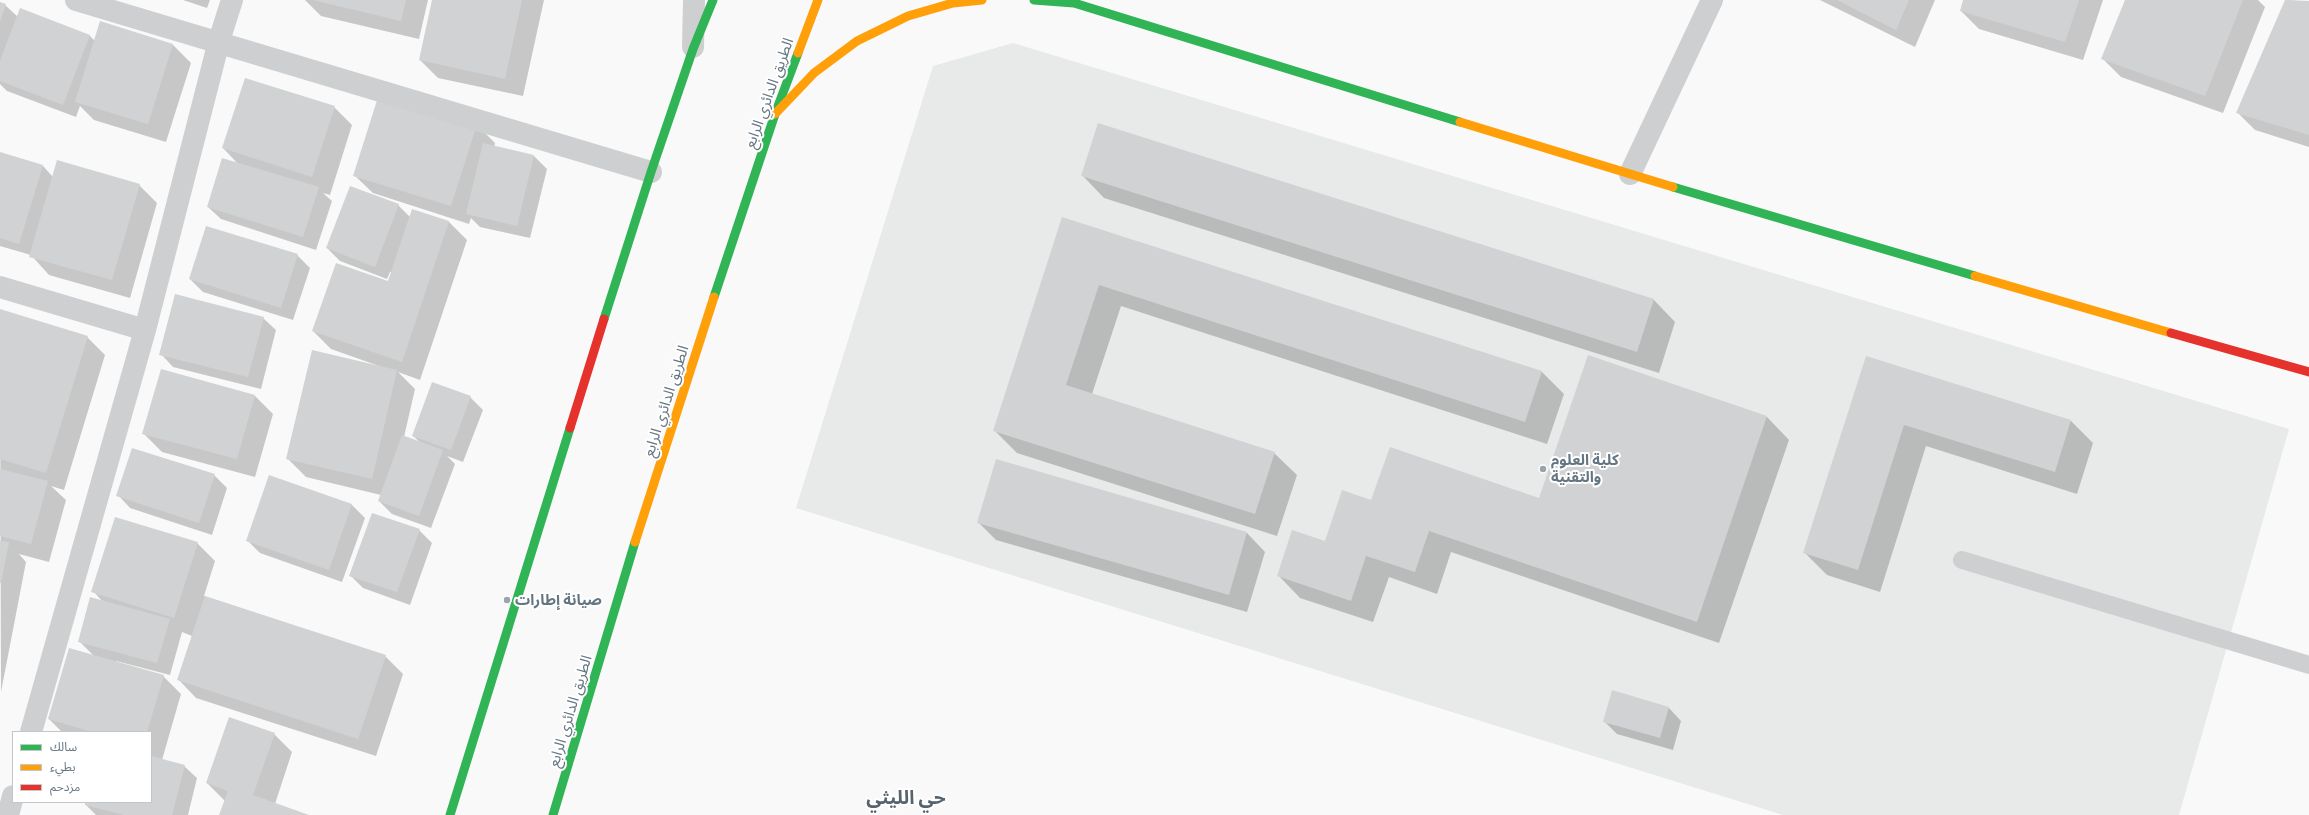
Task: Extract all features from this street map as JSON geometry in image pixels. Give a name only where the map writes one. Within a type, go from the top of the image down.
[{"type":"main road","points":[[450,815],[559,460],[651,172],[693,49],[713,0]]},
{"type":"main road","name":"الطريق الدائري الرابع","points":[[553,815],[656,474],[775,114],[818,0]]},
{"type":"main road","points":[[775,114],[814,73],[857,41],[908,16],[953,3],[982,0]]},
{"type":"main road","points":[[1034,0],[1072,1],[1630,174],[2090,310],[2309,372]]},
{"type":"street","points":[[76,0],[220,41],[651,172]]},
{"type":"street","points":[[31,731],[145,330],[232,0]]},
{"type":"street","points":[[693,49],[694,0]]},
{"type":"street","points":[[1630,174],[1712,0]]},
{"type":"street","points":[[0,287],[145,330]]},
{"type":"street","points":[[8,815],[12,800]]},
{"type":"lane","points":[[1962,560],[2309,665]]},
{"type":"shaded area","name":"كلية العلوم والتقنية","points":[[1013,43],[2289,429],[2179,815],[1783,815],[796,508],[933,66]]},
{"type":"building","points":[[313,0],[406,0],[401,21]]},
{"type":"building","points":[[432,0],[522,0],[505,79],[419,60]]},
{"type":"building","points":[[1837,0],[1909,0],[1896,30]]},
{"type":"building","points":[[1963,0],[2079,0],[2065,42],[1960,11]]},
{"type":"building","points":[[2125,0],[2243,0],[2205,96],[2101,59]]},
{"type":"building","points":[[2285,0],[2309,1],[2309,135],[2236,113]]},
{"type":"building","points":[[0,2],[6,4],[0,22]]},
{"type":"building","points":[[20,8],[90,35],[63,105],[0,81],[0,61]]},
{"type":"building","points":[[100,21],[173,44],[148,124],[75,102]]},
{"type":"building","points":[[245,78],[335,106],[312,177],[222,148]]},
{"type":"building","points":[[379,94],[477,124],[451,206],[353,176]]},
{"type":"building","points":[[1098,123],[1654,299],[1637,352],[1081,176]]},
{"type":"building","points":[[483,143],[534,155],[517,226],[466,214]]},
{"type":"building","points":[[0,152],[43,165],[19,244],[0,238]]},
{"type":"building","points":[[222,158],[319,187],[303,237],[207,207]]},
{"type":"building","points":[[57,160],[140,184],[112,280],[29,257]]},
{"type":"building","points":[[350,186],[399,204],[375,267],[326,248]]},
{"type":"building","points":[[412,209],[449,221],[402,362],[312,331],[336,263],[388,281]]},
{"type":"building","points":[[1062,217],[1542,371],[1525,422],[1099,285],[1066,385],[1275,452],[1255,514],[993,431]]},
{"type":"building","points":[[206,226],[298,254],[281,308],[189,279]]},
{"type":"building","points":[[175,294],[264,317],[248,377],[159,355]]},
{"type":"building","points":[[0,309],[88,336],[46,473],[0,459]]},
{"type":"building","points":[[312,350],[397,370],[372,479],[286,459]]},
{"type":"building","points":[[1588,355],[1767,416],[1697,622],[1429,531],[1415,572],[1366,556],[1351,601],[1277,576],[1292,530],[1325,541],[1342,490],[1371,500],[1390,447],[1539,498]]},
{"type":"building","points":[[1866,356],[2071,420],[2055,472],[1904,425],[1858,570],[1803,553]]},
{"type":"building","points":[[161,369],[255,395],[237,459],[142,434]]},
{"type":"building","points":[[432,382],[471,396],[451,450],[412,436]]},
{"type":"building","points":[[402,435],[443,450],[419,516],[378,501]]},
{"type":"building","points":[[132,448],[215,474],[199,523],[116,496]]},
{"type":"building","points":[[996,459],[1247,532],[1229,595],[977,523]]},
{"type":"building","points":[[0,469],[48,481],[31,544],[0,536]]},
{"type":"building","points":[[269,475],[352,504],[329,570],[246,541]]},
{"type":"building","points":[[372,513],[420,529],[397,592],[349,576]]},
{"type":"building","points":[[115,517],[198,542],[174,618],[91,592]]},
{"type":"building","points":[[0,541],[9,542],[1,583],[0,583]]},
{"type":"building","points":[[205,596],[386,655],[358,739],[177,680]]},
{"type":"building","points":[[90,597],[170,619],[157,663],[78,642]]},
{"type":"building","points":[[69,648],[164,675],[147,731],[89,731],[48,719]]},
{"type":"building","points":[[1612,690],[1669,707],[1660,738],[1603,722]]},
{"type":"building","points":[[229,717],[275,733],[253,795],[309,815],[219,815],[228,791],[206,783]]},
{"type":"building","points":[[152,756],[185,765],[172,815],[124,815],[85,805],[85,803],[152,803]]},
{"type":"traffic: fast","points":[[604,319],[651,172],[693,49],[713,0]]},
{"type":"traffic: fast","points":[[1034,0],[1074,3],[1460,122]]},
{"type":"traffic: fast","points":[[714,297],[775,114],[798,53]]},
{"type":"traffic: fast","points":[[1673,187],[1975,276]]},
{"type":"traffic: fast","points":[[450,815],[570,428]]},
{"type":"traffic: fast","points":[[553,815],[635,542]]},
{"type":"traffic: slow","points":[[798,53],[818,0]]},
{"type":"traffic: slow","points":[[775,114],[814,73],[857,41],[908,16],[953,3],[982,0]]},
{"type":"traffic: slow","points":[[1460,122],[1673,187]]},
{"type":"traffic: slow","points":[[1975,276],[2171,333]]},
{"type":"traffic: slow","points":[[635,542],[714,297]]},
{"type":"traffic: jam","points":[[570,428],[604,319]]},
{"type":"traffic: jam","points":[[2171,333],[2309,372]]},
{"type":"place","name":"كلية العلوم والتقنية","points":[[1543,469]]},
{"type":"place","name":"صيانة إطارات","points":[[507,600]]},
{"type":"district","name":"حي الليثي","points":[[906,798]]}]
